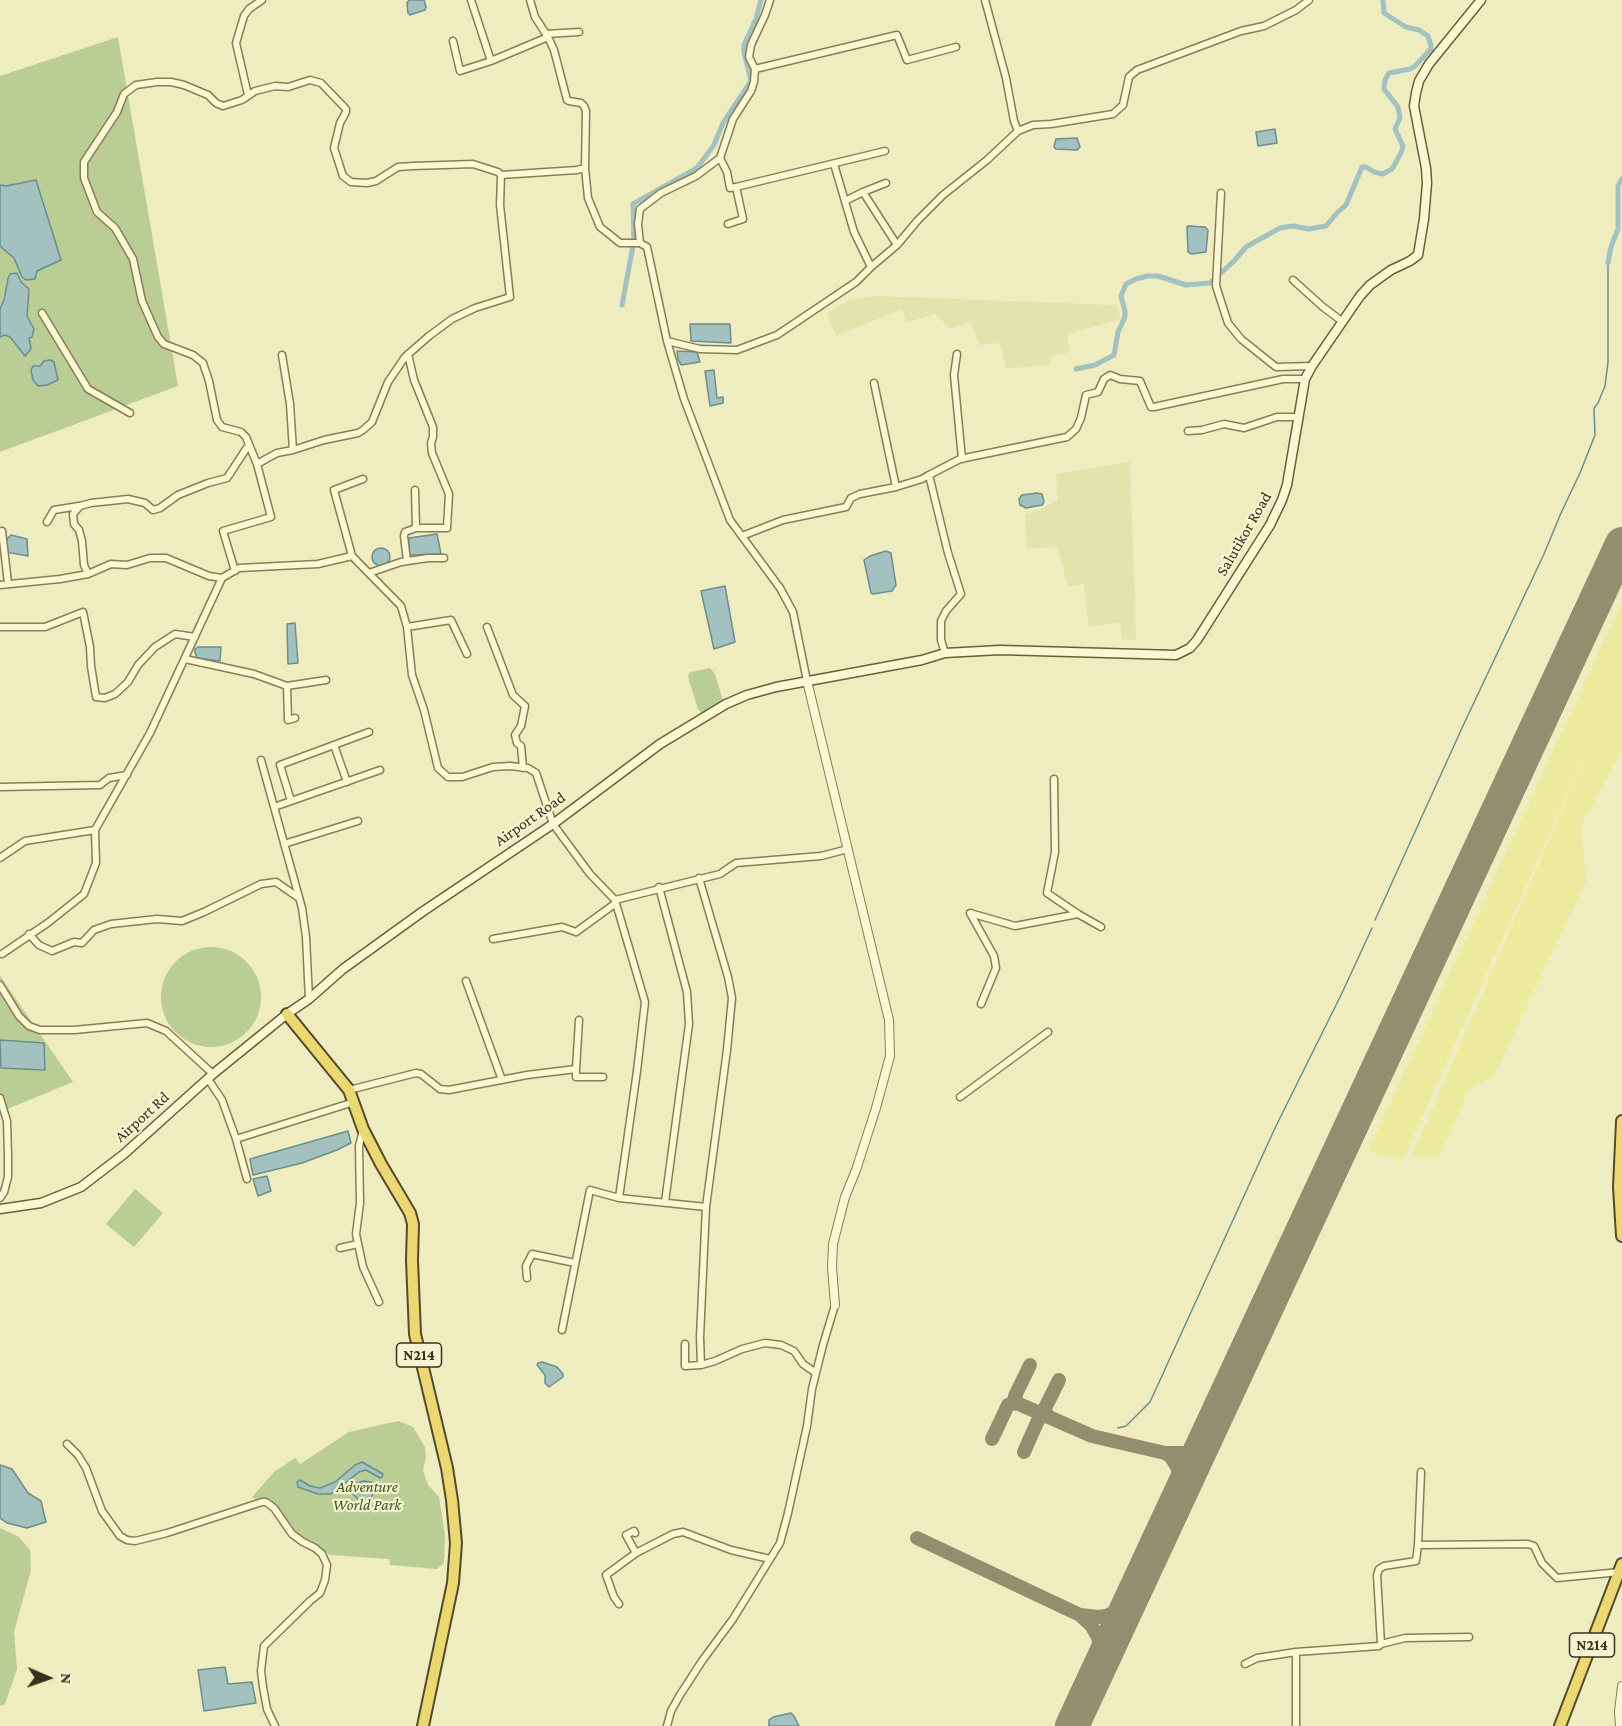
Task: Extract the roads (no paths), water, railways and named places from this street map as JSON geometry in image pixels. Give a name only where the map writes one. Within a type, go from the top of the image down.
[{"type":"highway","name":"N214","points":[[287,1014],[349,1090],[363,1129],[410,1213],[413,1224],[414,1334],[445,1460],[455,1529],[453,1583],[423,1726]]},
{"type":"highway","points":[[1622,1121],[1619,1187],[1622,1236]]},
{"type":"highway","name":"N214","points":[[1560,1726],[1621,1573]]},
{"type":"main road","name":"Salutikor Road","points":[[807,681],[922,660],[945,653],[1000,650],[1176,655],[1184,652],[1197,640],[1277,513],[1287,485],[1305,379],[1312,366],[1370,285],[1418,255],[1427,183],[1414,106],[1416,93],[1419,81],[1429,64],[1481,0]]},
{"type":"main road","name":"Airport Road","points":[[287,1014],[309,999],[343,969],[412,919],[552,824],[660,744],[718,708],[747,695],[807,681]]},
{"type":"main road","name":"Airport Rd","points":[[0,1209],[41,1203],[81,1187],[124,1154],[211,1076],[287,1014]]},
{"type":"street","points":[[248,95],[236,43],[243,16],[262,0]]},
{"type":"street","points":[[471,0],[491,61]]},
{"type":"street","points":[[530,0],[535,17],[554,50],[567,100],[581,103],[586,111],[585,168],[588,198],[600,227],[620,243],[640,243],[647,247],[667,341],[684,399],[730,520],[780,588],[792,612],[889,1020],[890,1056],[832,1244],[835,1305],[816,1373],[807,1426],[780,1543],[680,1695],[671,1711],[667,1726]]},
{"type":"street","points":[[640,243],[638,224],[640,209],[661,193],[696,176],[720,158],[733,119],[751,91],[754,82],[755,69],[749,57],[751,45],[770,0]]},
{"type":"street","points":[[985,0],[1018,131]]},
{"type":"street","points":[[667,341],[700,349],[737,350],[777,335],[856,282],[897,245],[942,195],[1018,131],[1033,125],[1113,114],[1123,105],[1129,78],[1137,70],[1241,31],[1264,26],[1296,10],[1309,0]]},
{"type":"street","points":[[453,41],[460,71],[491,61],[547,35],[579,32]]},
{"type":"street","points":[[755,69],[897,35],[907,60],[956,47]]},
{"type":"street","points":[[235,571],[223,531],[271,517],[257,464],[246,436],[241,432],[222,427],[217,420],[203,363],[193,355],[164,344],[158,337],[142,301],[133,259],[115,228],[97,212],[84,178],[84,162],[117,112],[124,94],[136,85],[171,82],[208,95],[223,106],[242,100],[255,91],[275,86],[288,87],[310,80],[321,83],[346,109],[334,148],[343,176],[351,182],[376,181],[398,167],[473,164],[501,175],[585,168]]},
{"type":"street","points":[[720,158],[727,172],[730,188],[885,151]]},
{"type":"street","points":[[834,164],[858,242],[871,267]]},
{"type":"street","points":[[257,464],[277,453],[358,433],[368,427],[388,382],[408,354],[452,319],[475,308],[510,297],[500,205],[501,175]]},
{"type":"street","points":[[845,201],[886,183]]},
{"type":"street","points":[[728,224],[743,219],[736,187]]},
{"type":"street","points":[[863,192],[897,245]]},
{"type":"street","points":[[1221,193],[1216,286],[1228,323],[1241,339],[1276,367],[1312,366]]},
{"type":"street","points":[[1293,280],[1323,308],[1343,322]]},
{"type":"street","points":[[42,313],[88,389],[130,413]]},
{"type":"street","points":[[407,561],[405,532],[416,528],[447,528],[449,494],[432,453],[433,427],[414,380],[408,354]]},
{"type":"street","points":[[957,354],[954,375],[962,459]]},
{"type":"street","points":[[282,355],[290,404],[293,450]]},
{"type":"street","points":[[742,536],[783,520],[846,507],[851,498],[860,494],[922,479],[962,459],[1067,437],[1076,429],[1081,418],[1086,395],[1098,392],[1104,380],[1110,375],[1120,379],[1140,381],[1151,407],[1283,380],[1305,379]]},
{"type":"street","points":[[874,383],[896,487]]},
{"type":"street","points":[[1188,432],[1224,424],[1244,428],[1277,417],[1299,417]]},
{"type":"street","points":[[47,522],[54,510],[91,503],[128,499],[145,503],[153,510],[160,508],[178,495],[228,478],[249,446]]},
{"type":"street","points":[[929,475],[948,553],[961,594],[946,611],[941,621],[941,640],[945,653]]},
{"type":"street","points":[[363,479],[334,490],[352,556],[401,606],[407,627],[412,675],[424,710],[438,768],[448,777],[462,777],[493,767],[510,766],[528,768],[536,773],[552,824],[590,874],[616,901],[645,1002],[619,1198]]},
{"type":"street","points":[[416,490],[416,528]]},
{"type":"street","points":[[80,506],[73,514],[74,524],[82,540],[84,565],[88,574]]},
{"type":"street","points":[[2,531],[8,583]]},
{"type":"street","points":[[0,585],[88,574],[111,564],[127,565],[150,558],[166,558],[209,576],[222,578],[239,568],[318,564],[352,556]]},
{"type":"street","points":[[369,573],[407,561],[444,558]]},
{"type":"street","points":[[1,954],[49,922],[84,894],[96,863],[95,830],[150,733],[222,578]]},
{"type":"street","points":[[0,627],[45,627],[83,612],[96,697],[105,698],[115,694],[128,682],[138,665],[155,647],[175,634],[195,637]]},
{"type":"street","points":[[407,627],[451,620],[467,654]]},
{"type":"street","points":[[488,627],[513,695],[525,706],[521,726],[515,735],[517,743],[521,746],[523,768]]},
{"type":"street","points":[[184,659],[254,674],[287,687],[326,680]]},
{"type":"street","points":[[287,687],[288,720],[296,718]]},
{"type":"street","points":[[291,801],[280,765],[369,732]]},
{"type":"street","points":[[334,745],[347,782]]},
{"type":"street","points":[[261,760],[299,898],[306,938],[309,999]]},
{"type":"street","points":[[274,807],[381,770]]},
{"type":"street","points":[[0,787],[100,785],[109,778],[127,775]]},
{"type":"street","points":[[1054,779],[1055,852],[1047,893],[1101,927]]},
{"type":"street","points":[[284,844],[358,821]]},
{"type":"street","points":[[0,858],[25,841],[95,830]]},
{"type":"street","points":[[493,939],[562,927],[576,932],[616,901],[660,887],[720,874],[736,863],[821,856],[848,849]]},
{"type":"street","points":[[699,878],[732,998],[706,1207],[700,1337],[701,1365]]},
{"type":"street","points":[[28,934],[39,945],[52,951],[74,942],[82,943],[94,930],[111,924],[157,919],[182,921],[261,884],[276,882],[299,898]]},
{"type":"street","points":[[660,887],[687,992],[689,1024],[665,1202]]},
{"type":"street","points":[[981,1004],[996,968],[994,956],[970,912],[1015,926],[1078,914]]},
{"type":"street","points":[[466,981],[502,1080]]},
{"type":"street","points":[[0,985],[20,1016],[29,1026],[40,1030],[74,1030],[147,1023],[165,1031],[211,1076],[236,1138],[247,1179]]},
{"type":"street","points":[[579,1020],[576,1077],[603,1077]]},
{"type":"street","points":[[960,1097],[1048,1032]]},
{"type":"street","points":[[349,1090],[416,1073],[421,1074],[440,1089],[449,1090],[576,1069]]},
{"type":"street","points":[[0,1098],[7,1121],[8,1155],[8,1177],[0,1198]]},
{"type":"street","points":[[236,1138],[354,1102]]},
{"type":"street","points":[[363,1129],[359,1146],[360,1203],[356,1227],[363,1267],[379,1302]]},
{"type":"street","points":[[562,1330],[590,1190],[619,1198],[706,1207]]},
{"type":"street","points":[[340,1248],[358,1244]]},
{"type":"street","points":[[527,1278],[526,1266],[532,1254],[575,1263]]},
{"type":"street","points":[[685,1344],[685,1366],[701,1365],[742,1349],[765,1343],[781,1345],[794,1351],[803,1364],[816,1373]]},
{"type":"street","points":[[67,1444],[86,1468],[102,1511],[120,1536],[127,1540],[135,1541],[167,1533],[266,1502],[274,1508],[292,1534],[322,1554],[327,1565],[320,1593],[264,1646],[261,1671],[263,1687],[267,1709],[276,1726]]},
{"type":"street","points":[[1381,1644],[1377,1575],[1379,1569],[1384,1566],[1416,1561],[1421,1472]]},
{"type":"street","points":[[619,1604],[606,1575],[636,1553],[673,1534],[683,1532],[731,1550],[770,1559]]},
{"type":"street","points":[[635,1533],[626,1535],[636,1553]]},
{"type":"street","points":[[1418,1545],[1528,1544],[1534,1546],[1542,1563],[1557,1578],[1621,1573]]},
{"type":"street","points":[[1245,1664],[1257,1658],[1296,1652],[1376,1647],[1405,1638],[1469,1637]]},
{"type":"street","points":[[1296,1652],[1296,1726]]},
{"type":"street","points":[[1620,1726],[1622,1686]]},
{"type":"water","points":[[409,0],[424,0],[425,10],[410,15],[407,3]]},
{"type":"water","points":[[1275,129],[1277,143],[1258,146],[1256,132]]},
{"type":"water","points":[[1077,138],[1080,147],[1077,150],[1054,147],[1056,139]]},
{"type":"water","points":[[36,180],[61,260],[37,271],[35,279],[26,280],[22,277],[14,258],[0,246],[0,185],[6,186]]},
{"type":"water","points":[[1188,226],[1205,227],[1208,230],[1206,252],[1191,254],[1188,252]]},
{"type":"water","points":[[17,273],[21,282],[29,289],[27,316],[34,329],[32,337],[29,338],[31,349],[25,356],[10,337],[5,335],[0,337],[0,309],[10,274]]},
{"type":"water","points":[[690,324],[730,324],[731,343],[691,341]]},
{"type":"water","points":[[677,351],[697,352],[700,362],[681,365]]},
{"type":"water","points":[[44,361],[54,362],[58,380],[38,386],[33,380],[31,370],[33,366],[40,366]]},
{"type":"water","points":[[714,370],[717,398],[723,397],[723,403],[710,406],[705,371]]},
{"type":"water","points":[[1042,494],[1044,502],[1042,505],[1026,508],[1020,505],[1019,499],[1022,495]]},
{"type":"water","points":[[437,534],[441,554],[409,555],[409,538]]},
{"type":"water","points":[[11,535],[27,539],[28,556],[6,552],[6,540]]},
{"type":"water","points":[[381,548],[387,551],[390,557],[387,563],[381,566],[375,563],[372,557],[375,551]]},
{"type":"water","points":[[886,551],[891,553],[896,585],[892,591],[873,594],[864,560]]},
{"type":"water","points":[[725,586],[735,642],[714,649],[701,591]]},
{"type":"water","points":[[295,623],[298,663],[288,664],[287,624]]},
{"type":"water","points":[[221,647],[220,661],[197,658],[195,649]]},
{"type":"water","points":[[0,1040],[44,1043],[45,1070],[1,1068]]},
{"type":"water","points":[[348,1131],[351,1143],[337,1150],[302,1163],[253,1175],[250,1159]]},
{"type":"water","points":[[267,1176],[271,1191],[258,1196],[253,1179]]},
{"type":"water","points":[[542,1362],[557,1367],[563,1374],[563,1377],[549,1387],[545,1383],[545,1375],[537,1365]]},
{"type":"water","points":[[362,1462],[383,1474],[382,1477],[366,1470],[359,1472],[331,1494],[318,1494],[298,1487],[297,1482],[300,1480],[310,1486],[320,1488],[335,1482]]},
{"type":"water","points":[[0,1465],[12,1469],[28,1493],[41,1501],[46,1522],[27,1528],[7,1523],[0,1518]]},
{"type":"water","points":[[363,1481],[371,1482],[373,1487],[372,1496],[369,1499],[358,1499],[353,1494],[353,1485]]},
{"type":"water","points":[[225,1667],[228,1684],[252,1682],[256,1703],[204,1711],[198,1670]]},
{"type":"water","points":[[791,1713],[799,1726],[769,1726],[769,1720],[773,1717]]},
{"type":"waterway","points":[[634,240],[633,204],[697,168],[714,145],[723,123],[751,81],[744,45],[756,19],[761,0]]},
{"type":"waterway","points":[[1076,369],[1095,365],[1114,355],[1118,332],[1125,317],[1121,296],[1126,284],[1147,276],[1158,276],[1186,285],[1210,283],[1246,247],[1280,228],[1293,226],[1309,229],[1326,226],[1346,205],[1362,167],[1383,174],[1392,169],[1403,146],[1395,129],[1400,118],[1398,107],[1384,89],[1385,80],[1389,73],[1414,67],[1431,49],[1431,46],[1428,36],[1419,30],[1406,27],[1384,13],[1383,0]]},
{"type":"waterway","points":[[1608,263],[1618,229],[1618,186],[1622,179]]},
{"type":"waterway","points":[[622,305],[633,246]]},
{"type":"waterway","points":[[1375,920],[1544,554],[1595,435],[1594,408],[1605,386],[1608,362],[1608,263]]},
{"type":"waterway","points":[[1118,1428],[1126,1426],[1150,1402],[1275,1128],[1372,928]]},
{"type":"park label","name":"Adventure World Park","points":[[367,1496]]}]
